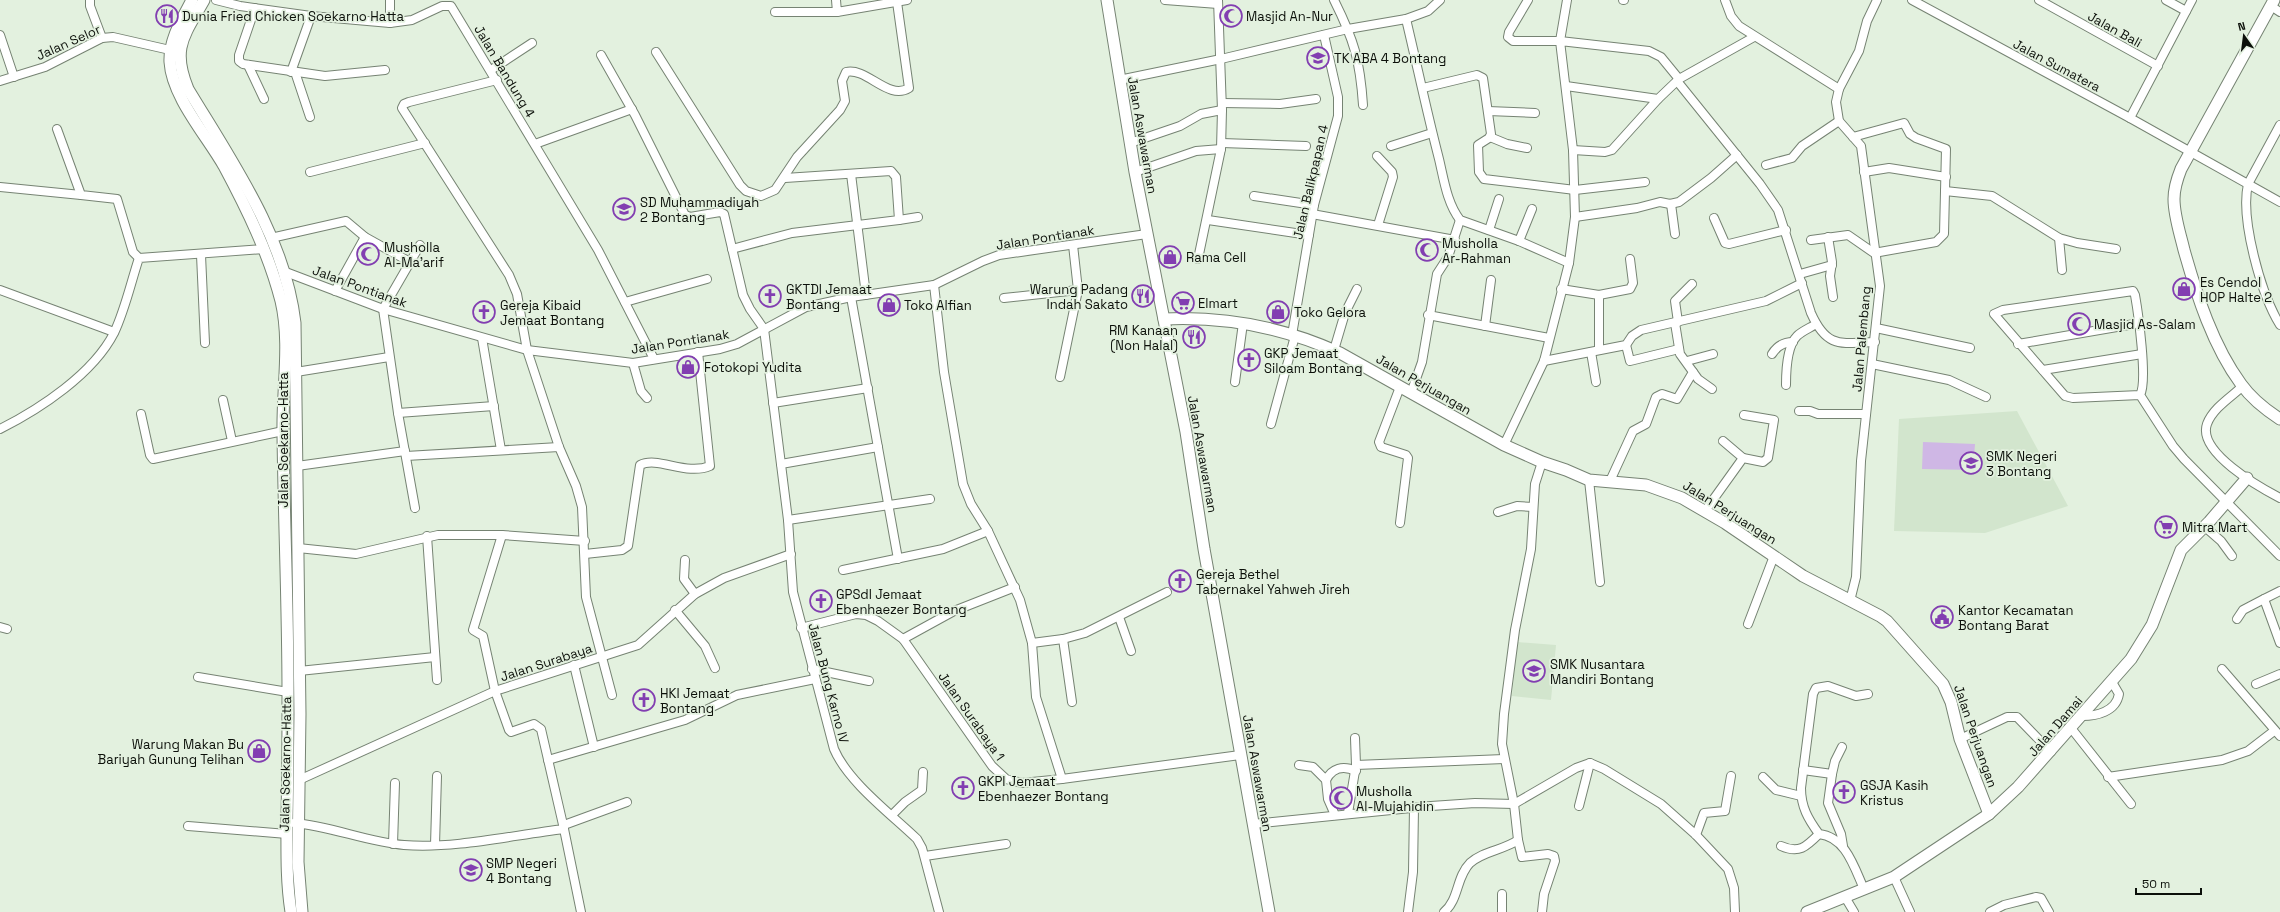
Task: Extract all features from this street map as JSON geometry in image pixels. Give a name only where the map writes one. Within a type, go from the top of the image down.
[{"type":"street","points":[[90,0],[90,6],[102,38]]},
{"type":"street","name":"Jalan Soekarno-Hatta","points":[[192,0],[177,30],[170,50],[170,63],[179,93],[223,164],[269,253],[283,271],[294,311],[298,548],[299,780],[293,823],[287,834],[286,857],[290,912]]},
{"type":"street","name":"Jalan Soekarno-Hatta","points":[[204,0],[182,38],[179,54],[181,72],[188,89],[260,212],[271,238],[269,253],[281,302],[285,326],[283,431],[288,692],[293,823],[302,912]]},
{"type":"street","name":"Jalan Bandung 4","points":[[216,0],[255,8],[311,16],[390,23],[412,20],[442,6],[451,6],[491,70],[598,250],[654,359]]},
{"type":"street","points":[[390,0],[390,23]]},
{"type":"street","points":[[775,12],[907,0]]},
{"type":"street","name":"Jalan Aswawarman","points":[[1107,0],[1130,144],[1186,432],[1204,549],[1269,912]]},
{"type":"street","points":[[1166,0],[1218,2],[1222,146],[1208,220],[1198,259]]},
{"type":"street","points":[[1334,0],[1348,29],[1359,63],[1363,105]]},
{"type":"street","points":[[1119,80],[1220,59],[1324,34],[1406,19],[1428,11],[1440,0]]},
{"type":"street","points":[[1528,0],[1509,32],[1510,40],[1560,41],[1649,51],[1661,57],[1681,78],[1737,155],[1771,198],[1778,210],[1806,272],[1802,283],[1816,324],[1831,340],[1843,342],[1876,335],[1970,348]]},
{"type":"street","points":[[1504,445],[1544,361],[1561,289],[1569,263],[1575,217],[1576,190],[1573,150],[1560,41],[1567,0]]},
{"type":"street","points":[[1725,0],[1734,21],[1754,37],[1839,89]]},
{"type":"street","points":[[1766,165],[1792,158],[1802,146],[1839,121],[1836,102],[1839,89],[1859,51],[1867,21],[1877,0]]},
{"type":"street","name":"Jalan Sumatera","points":[[1912,0],[2130,118],[2280,202]]},
{"type":"street","name":"Jalan Bali","points":[[2040,0],[2158,66]]},
{"type":"street","points":[[2166,0],[2186,12]]},
{"type":"street","points":[[2130,118],[2192,0]]},
{"type":"street","points":[[656,52],[740,185],[746,191],[761,196],[775,190],[797,157],[840,110],[845,101],[843,76],[851,71],[892,90],[904,91],[909,88],[898,2]]},
{"type":"street","points":[[2275,6],[2190,151],[2176,183],[2176,214],[2189,265],[2208,323],[2222,354],[2242,386],[2280,419]]},
{"type":"street","points":[[255,8],[239,55],[239,61],[248,65],[326,76],[385,70]]},
{"type":"street","points":[[310,117],[293,72],[311,16]]},
{"type":"street","points":[[1406,19],[1423,88],[1432,133],[1450,201],[1460,220],[1455,240],[1448,257],[1437,274],[1428,315],[1422,362],[1411,393]]},
{"type":"street","name":"Jalan Balikpapan 4","points":[[1271,424],[1294,335],[1313,209],[1338,116],[1339,106],[1324,34]]},
{"type":"street","points":[[0,35],[14,77]]},
{"type":"street","name":"Jalan Selor","points":[[0,80],[14,77],[55,63],[102,38],[113,37],[170,50]]},
{"type":"street","points":[[1573,150],[1605,152],[1612,150],[1658,99],[1681,78],[1754,37]]},
{"type":"street","points":[[491,70],[532,43]]},
{"type":"street","points":[[600,55],[632,109],[685,215],[690,217],[722,213],[746,302],[764,330]]},
{"type":"street","points":[[248,65],[264,99]]},
{"type":"street","points":[[1423,88],[1480,75],[1484,80],[1490,137]]},
{"type":"street","points":[[497,80],[404,104],[402,111],[425,143],[509,275],[516,294],[527,350],[559,447],[580,498],[584,515],[586,597],[603,656],[612,696]]},
{"type":"street","points":[[1566,86],[1658,99]]},
{"type":"street","points":[[1130,144],[1180,126],[1201,114],[1222,107],[1285,103],[1316,99]]},
{"type":"street","points":[[535,144],[632,109]]},
{"type":"street","points":[[1488,111],[1535,112]]},
{"type":"street","name":"Jalan Palembang","points":[[1839,121],[1861,146],[1874,253],[1880,286],[1876,335],[1861,461],[1856,577],[1850,601]]},
{"type":"street","points":[[1811,240],[1848,235],[1874,253],[1936,242],[1940,239],[1945,227],[1946,148],[1916,138],[1910,134],[1905,123],[1854,137]]},
{"type":"street","points":[[2280,124],[2248,184],[2246,206],[2259,276],[2280,325]]},
{"type":"street","points":[[57,130],[81,195]]},
{"type":"street","points":[[1391,146],[1432,133]]},
{"type":"street","points":[[1490,137],[1508,144],[1527,148]]},
{"type":"street","points":[[1490,137],[1478,146],[1479,172],[1482,177],[1576,190],[1645,182]]},
{"type":"street","points":[[310,172],[425,143]]},
{"type":"street","points":[[1135,172],[1196,151],[1222,146],[1306,146]]},
{"type":"street","points":[[1575,217],[1637,208],[1660,202],[1671,204],[1686,197],[1737,155]]},
{"type":"street","points":[[1377,156],[1392,172],[1393,177],[1378,225]]},
{"type":"street","points":[[1864,172],[1889,168],[1946,177]]},
{"type":"street","points":[[784,178],[891,171],[894,174],[899,220]]},
{"type":"street","points":[[851,174],[856,226],[866,295]]},
{"type":"street","points":[[0,187],[117,200],[132,252],[139,258],[269,253]]},
{"type":"street","points":[[1945,191],[1985,194],[1999,199],[2059,238],[2077,243],[2116,249]]},
{"type":"street","points":[[1254,196],[1378,225],[1455,240]]},
{"type":"street","points":[[1489,230],[1499,199]]},
{"type":"street","points":[[1671,204],[1675,234]]},
{"type":"street","points":[[1519,241],[1532,209]]},
{"type":"street","points":[[732,249],[792,233],[918,217]]},
{"type":"street","points":[[1714,218],[1726,243],[1729,244],[1786,230]]},
{"type":"street","points":[[1208,220],[1309,235]]},
{"type":"street","points":[[1460,220],[1519,241],[1569,263]]},
{"type":"street","points":[[271,238],[343,221],[349,223],[365,237],[410,262]]},
{"type":"street","name":"Jalan Pontianak","points":[[283,271],[383,309],[527,350],[633,363],[720,349],[737,344],[806,307],[851,297],[934,285],[998,255],[1147,234]]},
{"type":"street","points":[[335,290],[365,237]]},
{"type":"street","points":[[1828,237],[1832,265],[1830,276],[1833,297]]},
{"type":"street","points":[[2059,238],[2062,270]]},
{"type":"street","points":[[416,508],[398,413],[383,309],[420,245]]},
{"type":"street","points":[[1060,377],[1078,290],[1073,245]]},
{"type":"street","points":[[201,255],[205,344]]},
{"type":"street","points":[[2,428],[22,416],[79,376],[102,352],[114,332],[139,258]]},
{"type":"street","points":[[1561,289],[1599,295],[1632,287],[1633,283],[1630,259]]},
{"type":"street","points":[[1806,272],[1832,265]]},
{"type":"street","points":[[625,302],[707,279]]},
{"type":"street","points":[[1485,326],[1491,280]]},
{"type":"street","points":[[1544,361],[1626,345],[1638,331],[1766,301],[1802,283]]},
{"type":"street","points":[[1692,284],[1675,301],[1679,349],[1698,379],[1712,389]]},
{"type":"street","points":[[934,285],[944,372],[960,472],[971,504],[988,531],[1014,587],[1032,643],[1034,691],[1062,780]]},
{"type":"street","points":[[1334,350],[1345,313],[1357,289]]},
{"type":"street","points":[[0,290],[114,332]]},
{"type":"street","points":[[1004,298],[1078,290]]},
{"type":"street","points":[[2140,395],[2069,397],[2063,394],[2018,344],[1996,317],[1996,312],[2133,291],[2136,295],[2140,323],[2142,354],[2140,395],[2173,446],[2226,503],[2280,556]]},
{"type":"street","points":[[1596,382],[1595,351],[1599,295]]},
{"type":"street","points":[[851,297],[898,559]]},
{"type":"street","points":[[1428,315],[1549,338]]},
{"type":"street","name":"Jalan Perjuangan","points":[[1164,319],[1214,319],[1243,323],[1294,335],[1334,350],[1504,445],[1542,462],[1589,480],[1657,487],[1682,498],[1705,511],[1803,576],[1872,611],[1887,621],[1928,665],[1948,692],[1960,739],[1989,814]]},
{"type":"street","points":[[1235,382],[1243,323]]},
{"type":"street","points":[[2018,344],[2140,323]]},
{"type":"street","points":[[1786,385],[1793,342],[1797,335],[1816,324]]},
{"type":"street","name":"Jalan Bung Karno IV","points":[[764,330],[788,520],[791,575],[801,628],[838,758],[852,777],[917,839],[926,856],[939,912]]},
{"type":"street","points":[[482,338],[501,450]]},
{"type":"street","points":[[1772,354],[1776,348],[1783,344],[1793,342]]},
{"type":"street","points":[[1626,345],[1630,361],[1679,349]]},
{"type":"street","points":[[585,554],[622,550],[628,546],[640,466],[665,464],[689,470],[710,466],[698,352]]},
{"type":"street","points":[[1687,362],[1713,354]]},
{"type":"street","points":[[2043,370],[2142,354]]},
{"type":"street","points":[[296,372],[389,357]]},
{"type":"street","points":[[633,363],[641,391],[647,398]]},
{"type":"street","points":[[1872,364],[1949,380],[1986,397]]},
{"type":"street","points":[[1610,481],[1633,431],[1646,424],[1656,397],[1662,394],[1677,399],[1693,372]]},
{"type":"street","points":[[2242,386],[2213,413],[2207,424],[2205,434],[2215,451],[2247,478],[2280,498]]},
{"type":"street","points":[[1400,387],[1379,442],[1381,447],[1408,458],[1400,523]]},
{"type":"street","points":[[773,403],[868,388]]},
{"type":"street","points":[[223,400],[232,441]]},
{"type":"street","points":[[398,413],[494,406]]},
{"type":"street","points":[[1799,411],[1810,411],[1818,414],[1866,414]]},
{"type":"street","points":[[141,414],[150,455],[153,458],[283,431]]},
{"type":"street","points":[[1723,441],[1743,458],[1763,462],[1767,460],[1775,424],[1772,419],[1744,415]]},
{"type":"street","points":[[297,466],[405,453],[559,447]]},
{"type":"street","points":[[781,464],[878,447]]},
{"type":"street","points":[[1705,511],[1743,458]]},
{"type":"street","points":[[1542,462],[1535,484],[1531,549],[1515,630],[1504,714],[1502,744],[1514,804],[1521,856],[1524,858],[1548,854],[1554,856],[1543,901],[1542,912]]},
{"type":"street","name":"Jalan Damai","points":[[1807,912],[1894,877],[1989,814],[2018,787],[2051,752],[2131,659],[2152,625],[2182,550],[2205,527],[2247,478]]},
{"type":"street","points":[[1589,480],[1600,582]]},
{"type":"street","points":[[788,520],[930,499]]},
{"type":"street","points":[[1498,512],[1518,506],[1533,506]]},
{"type":"street","points":[[2205,527],[2221,541],[2232,556]]},
{"type":"street","points":[[843,570],[943,549],[988,531]]},
{"type":"street","points":[[298,548],[356,554],[380,550],[427,536],[502,535],[585,541]]},
{"type":"street","points":[[502,535],[473,630],[483,636],[495,691],[509,730],[512,732],[534,724],[538,725],[564,827],[580,912]]},
{"type":"street","points":[[427,536],[437,680]]},
{"type":"street","name":"Jalan Surabaya","points":[[299,780],[495,691],[642,643],[675,610],[695,594],[724,578],[791,554]]},
{"type":"street","points":[[1748,624],[1774,556]]},
{"type":"street","points":[[685,560],[684,579],[695,594]]},
{"type":"street","points":[[903,639],[954,611],[1014,587]]},
{"type":"street","points":[[2237,619],[2243,610],[2280,591]]},
{"type":"street","points":[[1032,643],[1063,639],[1085,633],[1167,592]]},
{"type":"street","points":[[2264,599],[2280,643]]},
{"type":"street","points":[[675,610],[705,646],[715,668]]},
{"type":"street","name":"Jalan Surabaya 1","points":[[801,628],[850,615],[862,614],[878,621],[903,639],[999,775],[1014,782],[1022,783],[1062,780],[1240,755]]},
{"type":"street","points":[[1119,617],[1132,651]]},
{"type":"street","points":[[1063,639],[1072,702]]},
{"type":"street","points":[[299,671],[435,657]]},
{"type":"street","points":[[574,665],[594,746]]},
{"type":"street","points":[[812,669],[869,681]]},
{"type":"street","points":[[2108,777],[2222,760],[2248,751],[2277,734],[2222,669]]},
{"type":"street","points":[[2256,684],[2280,674]]},
{"type":"street","points":[[198,677],[288,692]]},
{"type":"street","points":[[548,760],[685,720],[737,695],[815,679]]},
{"type":"street","points":[[2082,716],[2096,716],[2109,710],[2119,694],[2112,682]]},
{"type":"street","points":[[1819,834],[1806,816],[1801,796],[1813,694],[1816,688],[1828,686],[1856,696],[1868,694]]},
{"type":"street","points":[[1960,739],[2007,717],[2016,717],[2051,752]]},
{"type":"street","points":[[2071,728],[2108,777],[2131,804]]},
{"type":"street","points":[[1348,813],[1356,768],[1354,738]]},
{"type":"street","points":[[1842,747],[1835,761],[1828,803],[1841,834],[1854,894],[1854,912]]},
{"type":"street","points":[[1335,815],[1328,799],[1326,780],[1332,770],[1504,759]]},
{"type":"street","points":[[1253,824],[1348,813],[1475,803],[1514,804],[1576,768],[1590,763],[1604,769],[1661,804],[1696,835],[1725,866],[1734,888],[1735,912]]},
{"type":"street","points":[[1580,806],[1590,763]]},
{"type":"street","points":[[1299,765],[1313,767],[1326,780]]},
{"type":"street","points":[[1803,770],[1832,774]]},
{"type":"street","points":[[892,815],[905,802],[922,790],[923,772]]},
{"type":"street","points":[[435,844],[437,776]]},
{"type":"street","points":[[1696,835],[1704,813],[1725,811],[1731,776]]},
{"type":"street","points":[[1763,777],[1776,790],[1801,796]]},
{"type":"street","points":[[393,844],[395,783]]},
{"type":"street","points":[[293,823],[393,844],[435,844],[564,827],[627,802]]},
{"type":"street","points":[[1410,911],[1413,872],[1414,808]]},
{"type":"street","points":[[188,826],[287,834]]},
{"type":"street","points":[[1781,846],[1797,850],[1804,848],[1819,834],[1830,835],[1843,846]]},
{"type":"street","points":[[1444,912],[1452,902],[1461,876],[1470,863],[1518,842]]},
{"type":"street","points":[[926,856],[1006,844]]},
{"type":"street","points":[[1894,877],[1910,912]]},
{"type":"street","points":[[1502,894],[1502,912]]},
{"type":"street","points":[[1990,912],[2004,905],[2036,897],[2041,898],[2049,912]]},
{"type":"shaded area","name":"SMK Negeri 3 Bontang","points":[[2017,411],[2068,506],[1985,533],[1894,531],[1899,419]]},
{"type":"shaded area","points":[[1923,442],[1975,444],[1973,470],[1922,469]]},
{"type":"shaded area","name":"SMK Nusantara Mandiri Bontang","points":[[1517,642],[1556,645],[1551,700],[1512,696]]},
{"type":"place","name":"Dunia Fried Chicken Soekarno Hatta","points":[[167,16]]},
{"type":"place","name":"Masjid An-Nur","points":[[1231,16]]},
{"type":"place","name":"TK ABA 4 Bontang","points":[[1318,58]]},
{"type":"place","name":"SD Muhammadiyah 2 Bontang","points":[[624,209]]},
{"type":"place","name":"Musholla Ar-Rahman","points":[[1427,250]]},
{"type":"place","name":"Musholla Al-Ma'arif","points":[[368,254]]},
{"type":"place","name":"Rama Cell","points":[[1170,257]]},
{"type":"place","name":"Es Cendol HOP Halte 2","points":[[2184,289]]},
{"type":"place","name":"GKTDI Jemaat Bontang","points":[[770,296]]},
{"type":"place","name":"Warung Padang Indah Sakato","points":[[1143,296]]},
{"type":"place","name":"Elmart","points":[[1183,303]]},
{"type":"place","name":"Toko Alfian","points":[[889,305]]},
{"type":"place","name":"Gereja Kibaid Jemaat Bontang","points":[[484,312]]},
{"type":"place","name":"Toko Gelora","points":[[1278,312]]},
{"type":"place","name":"Masjid As-Salam","points":[[2079,324]]},
{"type":"place","name":"RM Kanaan (Non Halal)","points":[[1194,337]]},
{"type":"place","name":"GKP Jemaat Siloam Bontang","points":[[1249,360]]},
{"type":"place","name":"Fotokopi Yudita","points":[[688,367]]},
{"type":"place","name":"SMK Negeri 3 Bontang","points":[[1971,463]]},
{"type":"place","name":"Mitra Mart","points":[[2166,527]]},
{"type":"place","name":"Gereja Bethel Tabernakel Yahweh Jireh","points":[[1180,581]]},
{"type":"place","name":"GPSdI Jemaat Ebenhaezer Bontang","points":[[821,601]]},
{"type":"place","name":"Kantor Kecamatan Bontang Barat","points":[[1942,617]]},
{"type":"place","name":"SMK Nusantara Mandiri Bontang","points":[[1534,671]]},
{"type":"place","name":"HKI Jemaat Bontang","points":[[644,700]]},
{"type":"place","name":"Warung Makan Bu Bariyah Gunung Telihan","points":[[259,751]]},
{"type":"place","name":"GKPI Jemaat Ebenhaezer Bontang","points":[[963,788]]},
{"type":"place","name":"GSJA Kasih Kristus","points":[[1844,792]]},
{"type":"place","name":"Musholla Al-Mujahidin","points":[[1341,798]]},
{"type":"place","name":"SMP Negeri 4 Bontang","points":[[471,870]]}]
